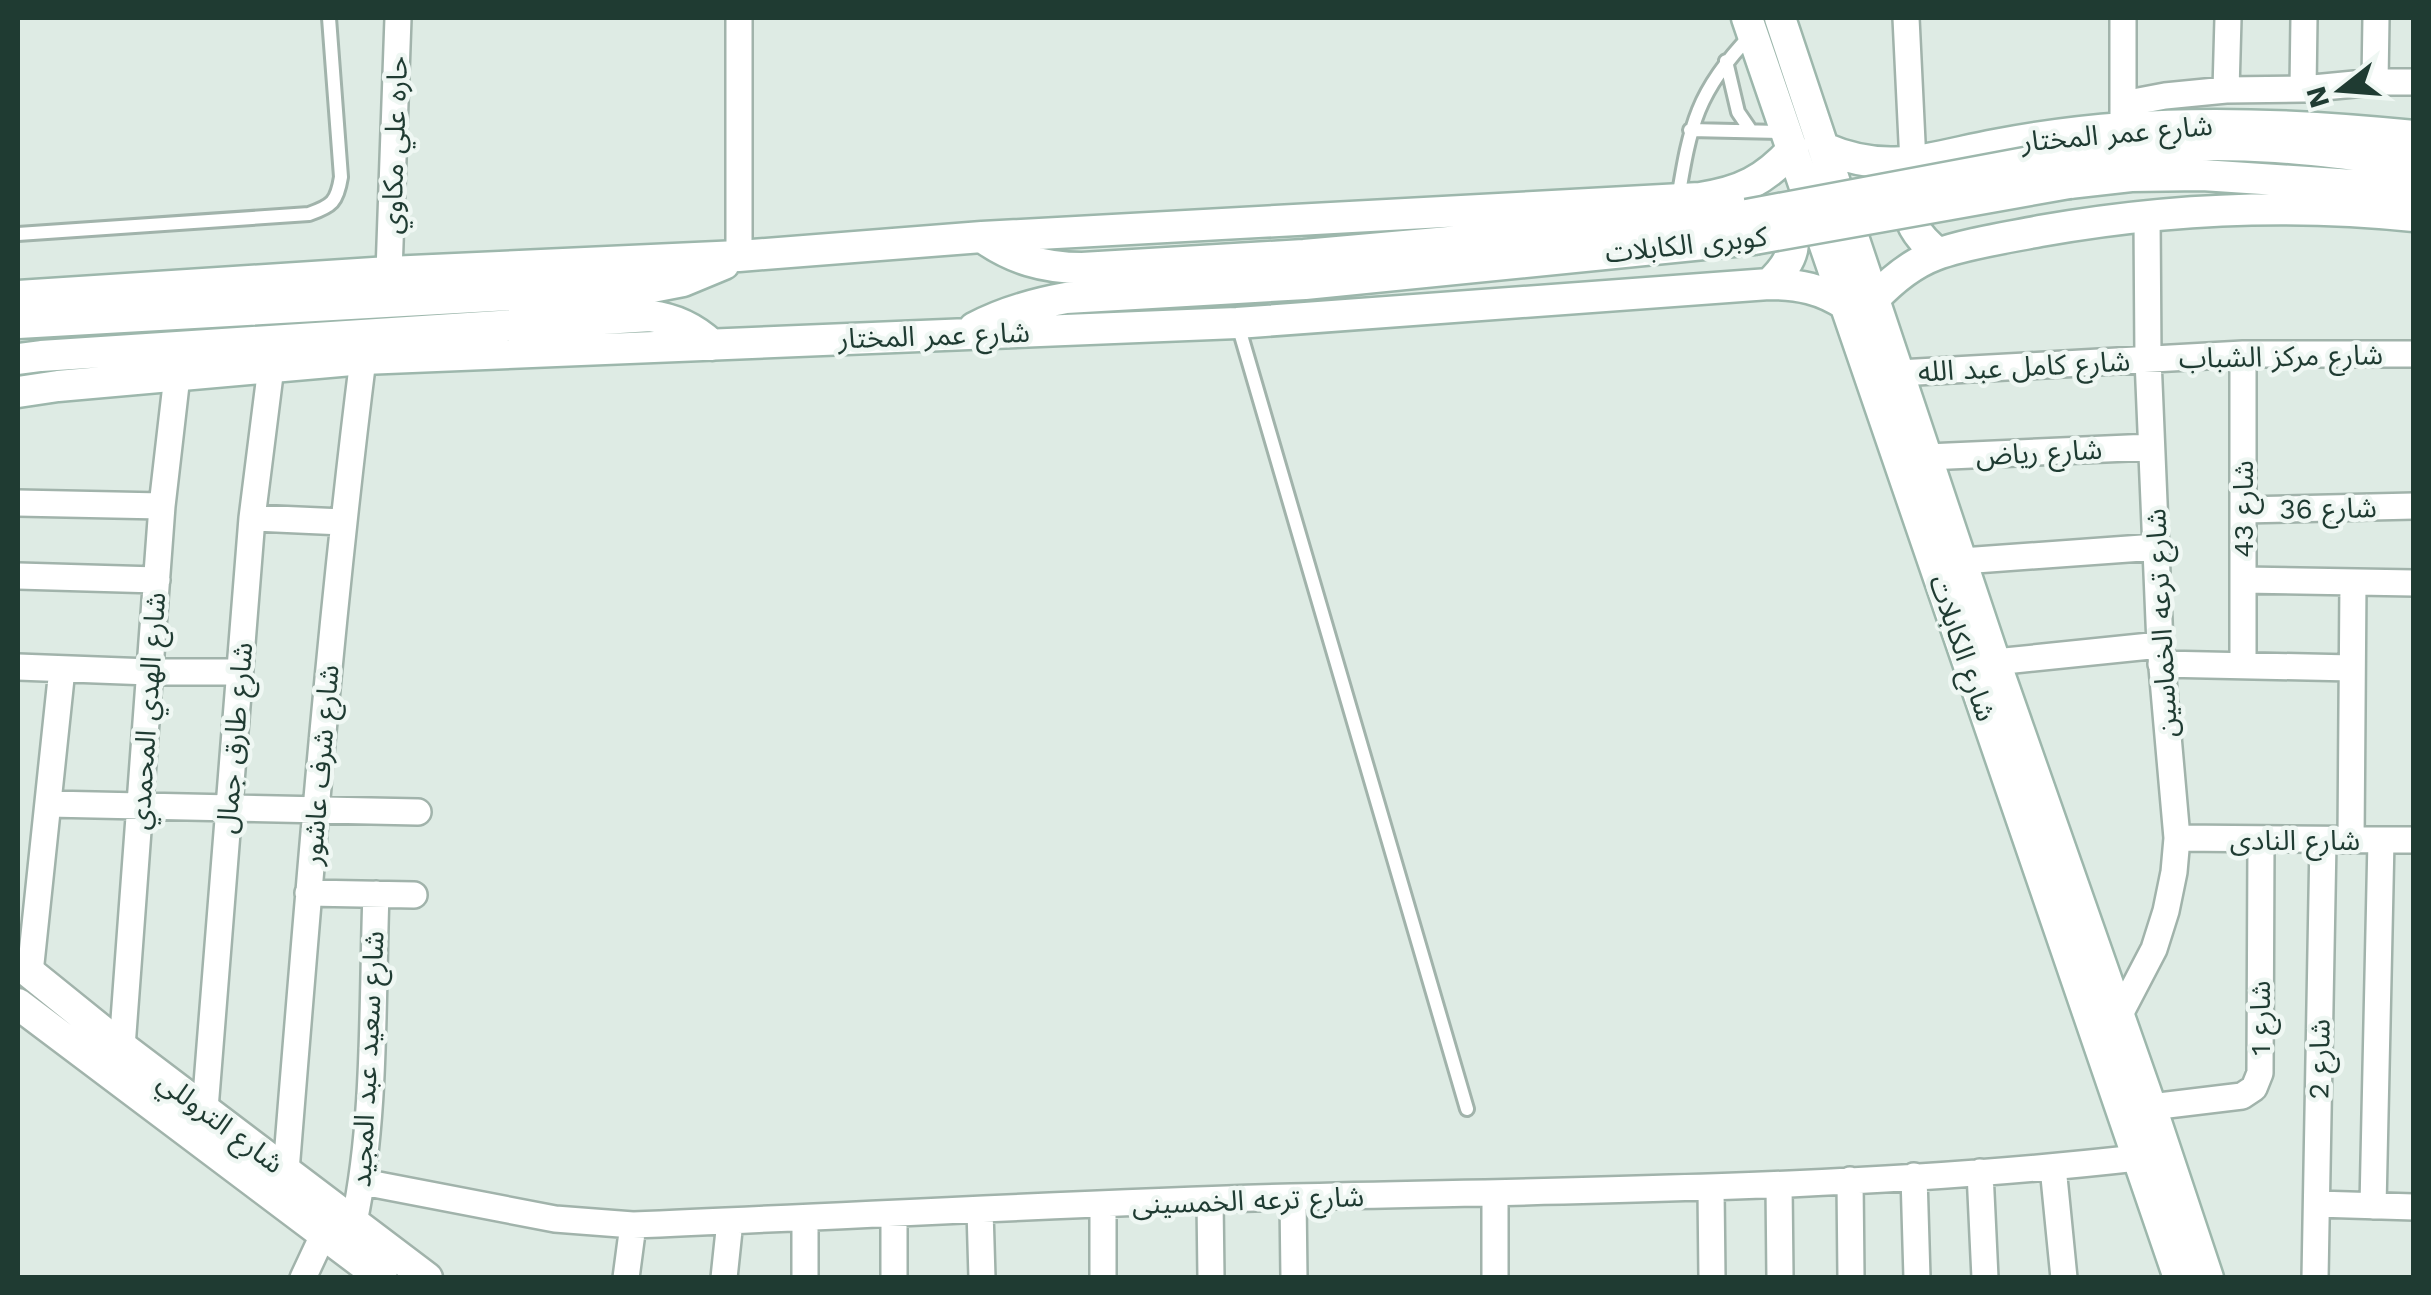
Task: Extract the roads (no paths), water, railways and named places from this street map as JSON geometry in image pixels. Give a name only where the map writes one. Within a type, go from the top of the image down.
[{"type":"main road","name":"شارع الكابلات","points":[[1780,18],[1801,143]]},
{"type":"main road","name":"شارع الكابلات","points":[[1750,25],[1801,143],[1860,302],[2179,1278]]},
{"type":"main road","name":"شارع عمر المختار","points":[[1801,143],[1869,162],[1891,164],[2123,116],[2414,136]]},
{"type":"main road","points":[[1745,215],[1767,174],[1801,143]]},
{"type":"main road","name":"كوبرى الكابلات","points":[[962,334],[995,316],[1030,304],[1066,298],[1305,284],[2065,169],[2125,148],[2276,147],[2414,162]]},
{"type":"main road","points":[[1913,162],[1906,188],[1908,214],[1919,236],[1938,254]]},
{"type":"main road","name":"كوبرى الكابلات","points":[[2065,169],[2131,176],[2202,175],[2414,189]]},
{"type":"main road","points":[[1745,215],[1759,193],[1778,205],[1791,224],[1794,247],[1786,268],[1770,284]]},
{"type":"main road","points":[[18,296],[1678,199],[1745,215]]},
{"type":"main road","points":[[1860,302],[1906,270],[1938,254],[2062,227],[2147,216],[2260,209],[2414,216]]},
{"type":"main road","name":"كوبرى الكابلات","points":[[982,237],[1029,262],[1082,268],[1323,254],[1745,215]]},
{"type":"main road","points":[[18,322],[652,288],[712,271],[740,256]]},
{"type":"main road","name":"شارع عمر المختار","points":[[18,392],[364,359],[1237,323],[1770,284],[1793,284],[1860,302]]},
{"type":"main road","name":"شارع الكابلات","points":[[1860,302],[1899,374],[2208,1278]]},
{"type":"main road","points":[[18,359],[650,316],[690,327],[712,345]]},
{"type":"main road","name":"شارع التروللي","points":[[24,968],[83,1034],[324,1233],[349,1266],[382,1278]]},
{"type":"main road","name":"شارع التروللي","points":[[18,1004],[122,1047],[427,1278]]},
{"type":"street","name":"حاره علي مكاوي","points":[[389,272],[398,18]]},
{"type":"street","points":[[739,18],[740,256]]},
{"type":"street","points":[[1906,18],[1913,162]]},
{"type":"street","points":[[2123,116],[2124,18]]},
{"type":"street","points":[[2226,90],[2228,18]]},
{"type":"street","points":[[2302,89],[2304,18]]},
{"type":"street","points":[[2375,82],[2376,18]]},
{"type":"street","name":"شارع عمر المختار","points":[[2123,116],[2166,96],[2414,82]]},
{"type":"street","name":"شارع ترعه الخماسين","points":[[2118,1018],[2154,949],[2170,892],[2177,838],[2160,654],[2148,359],[2147,216]]},
{"type":"street","name":"شارع مركز الشباب","points":[[2148,359],[2243,354],[2414,354]]},
{"type":"street","name":"شارع 43","points":[[2243,354],[2243,665]]},
{"type":"street","name":"شارع شرف عاشور","points":[[286,1171],[343,522],[364,359]]},
{"type":"street","name":"شارع كامل عبد الله","points":[[1899,374],[2148,359]]},
{"type":"street","name":"شارع طارق جمال","points":[[204,1109],[252,518],[270,368]]},
{"type":"street","name":"شارع الهدي المحمدي","points":[[122,1047],[162,506],[177,376]]},
{"type":"street","name":"شارع رياض","points":[[1927,457],[2151,447]]},
{"type":"street","points":[[18,502],[162,506]]},
{"type":"street","name":"شارع 36","points":[[2243,510],[2414,506]]},
{"type":"street","points":[[252,518],[343,522]]},
{"type":"street","points":[[1962,561],[2156,547]]},
{"type":"street","points":[[18,576],[157,580]]},
{"type":"street","points":[[2243,580],[2414,583]]},
{"type":"street","points":[[2351,840],[2353,582]]},
{"type":"street","points":[[1995,662],[2160,654],[2243,665],[2352,668]]},
{"type":"street","points":[[18,667],[239,672]]},
{"type":"street","points":[[24,968],[49,804],[62,669]]},
{"type":"street","points":[[49,804],[418,812]]},
{"type":"street","name":"شارع النادى","points":[[2177,838],[2414,840]]},
{"type":"street","name":"شارع 1","points":[[2151,1107],[2242,1096],[2254,1088],[2260,1073],[2260,840]]},
{"type":"street","name":"شارع 2","points":[[2314,1278],[2323,840]]},
{"type":"street","points":[[2373,1206],[2381,840]]},
{"type":"street","points":[[308,893],[414,895]]},
{"type":"street","name":"شارع سعيد عبد المجيد","points":[[354,1222],[362,1182],[368,1102],[376,894]]},
{"type":"street","name":"شارع ترعه الخمسينى","points":[[362,1182],[556,1219],[633,1225],[1210,1200],[1712,1188],[2053,1167],[2137,1158]]},
{"type":"street","points":[[2053,1167],[2064,1278]]},
{"type":"street","points":[[1980,1172],[1985,1278]]},
{"type":"street","points":[[1914,1176],[1918,1278]]},
{"type":"street","points":[[1850,1180],[1851,1278]]},
{"type":"street","points":[[1779,1184],[1780,1278]]},
{"type":"street","points":[[1712,1188],[1712,1278]]},
{"type":"street","points":[[1494,1194],[1495,1278]]},
{"type":"street","points":[[1293,1198],[1294,1278]]},
{"type":"street","points":[[1210,1200],[1210,1278]]},
{"type":"street","points":[[1103,1204],[1103,1278]]},
{"type":"street","points":[[2317,1204],[2414,1207]]},
{"type":"street","points":[[980,1210],[982,1278]]},
{"type":"street","points":[[894,1214],[894,1278]]},
{"type":"street","points":[[804,1278],[805,1218]]},
{"type":"street","points":[[724,1278],[730,1221]]},
{"type":"street","points":[[626,1278],[633,1225]]},
{"type":"street","points":[[303,1278],[324,1233]]},
{"type":"lane","points":[[18,234],[308,214],[328,208],[338,194],[341,177],[329,18]]},
{"type":"lane","points":[[1678,199],[1690,130],[1705,94],[1750,25]]},
{"type":"lane","points":[[1726,61],[1738,112],[1750,131]]},
{"type":"lane","points":[[1690,130],[1750,131],[1801,143]]},
{"type":"lane","points":[[1237,323],[1467,1109]]}]
